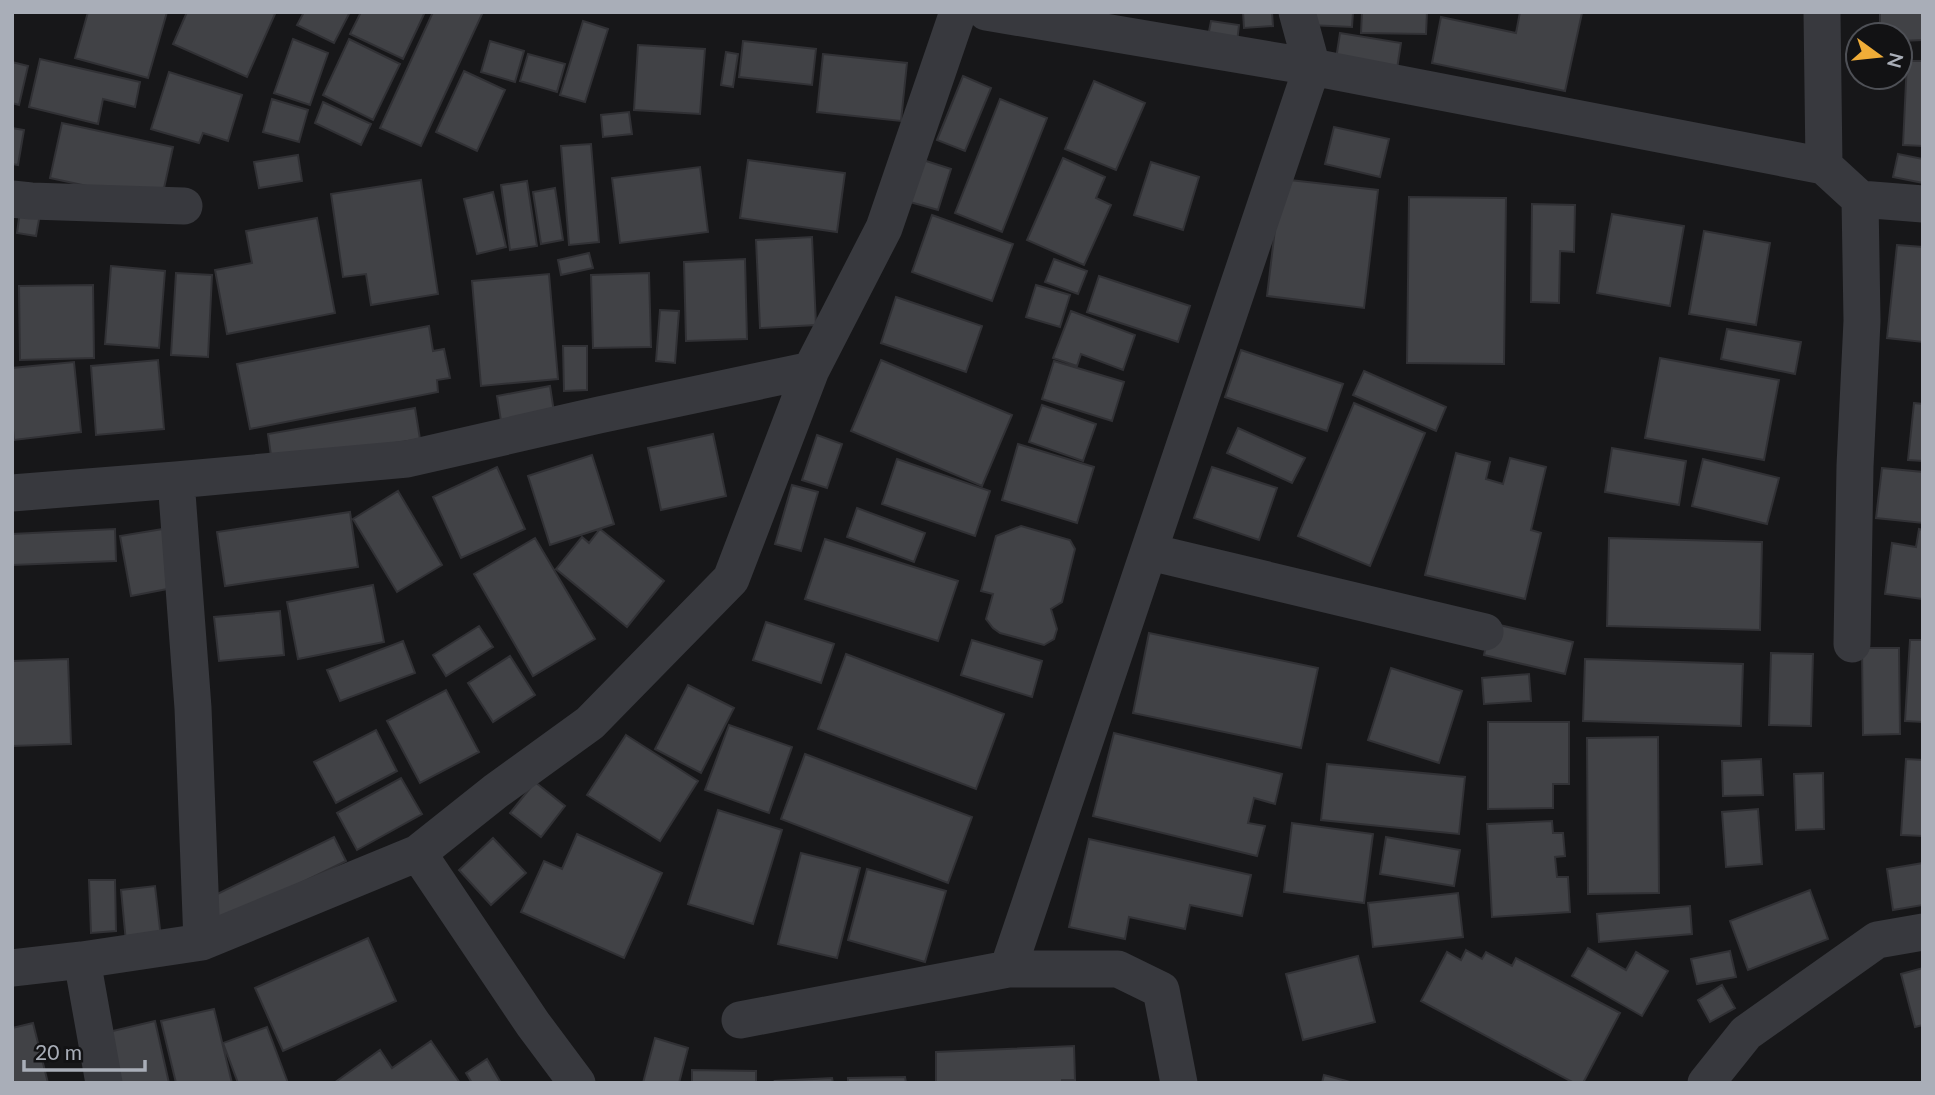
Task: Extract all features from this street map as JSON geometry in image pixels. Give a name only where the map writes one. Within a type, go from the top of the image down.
[{"type":"street","points":[[12,968],[202,943],[418,853],[496,791],[590,723],[731,579],[811,370],[884,228],[958,12]]},
{"type":"street","points":[[986,12],[1312,67],[1824,166],[1860,200],[1923,204]]},
{"type":"street","points":[[1007,969],[1312,67],[1297,12]]},
{"type":"street","points":[[1822,12],[1824,166]]},
{"type":"street","points":[[12,199],[184,206]]},
{"type":"street","points":[[1852,643],[1855,466],[1862,321],[1860,200]]},
{"type":"street","points":[[12,493],[407,459],[811,370]]},
{"type":"street","points":[[176,480],[193,708],[202,943]]},
{"type":"street","points":[[1150,552],[1485,632]]},
{"type":"street","points":[[418,853],[533,1024],[577,1083]]},
{"type":"street","points":[[1706,1083],[1746,1033],[1877,940],[1923,932]]},
{"type":"street","points":[[82,960],[104,1083]]},
{"type":"street","points":[[740,1020],[1007,969],[1118,969],[1161,990],[1178,1083]]},
{"type":"building","points":[[88,12],[167,12],[148,78],[75,58]]},
{"type":"building","points":[[187,12],[275,14],[247,77],[173,44]]},
{"type":"building","points":[[304,12],[350,12],[334,43],[297,25]]},
{"type":"building","points":[[361,12],[425,12],[403,59],[350,34]]},
{"type":"building","points":[[433,12],[483,12],[421,146],[380,128]]},
{"type":"building","points":[[1243,12],[1272,12],[1273,26],[1244,28]]},
{"type":"building","points":[[1310,12],[1353,12],[1352,27],[1309,25]]},
{"type":"building","points":[[1362,12],[1427,12],[1426,34],[1361,33]]},
{"type":"building","points":[[1520,12],[1582,13],[1565,91],[1432,63],[1441,17],[1516,33]]},
{"type":"building","points":[[1880,12],[1923,12],[1923,40],[1914,40],[1914,21],[1880,21]]},
{"type":"building","points":[[583,21],[608,29],[585,102],[560,95]]},
{"type":"building","points":[[1211,21],[1239,25],[1236,51],[1206,47]]},
{"type":"building","points":[[1340,33],[1401,43],[1397,69],[1336,59]]},
{"type":"building","points":[[293,39],[328,53],[310,105],[274,93]]},
{"type":"building","points":[[349,39],[400,64],[373,120],[323,95]]},
{"type":"building","points":[[490,41],[524,51],[515,82],[481,72]]},
{"type":"building","points":[[743,41],[816,49],[812,85],[739,77]]},
{"type":"building","points":[[638,45],[705,49],[700,114],[634,110]]},
{"type":"building","points":[[726,52],[738,54],[733,87],[721,85]]},
{"type":"building","points":[[528,54],[565,64],[557,92],[520,81]]},
{"type":"building","points":[[823,54],[907,63],[901,121],[817,112]]},
{"type":"building","points":[[40,59],[140,82],[135,107],[103,99],[98,124],[29,107]]},
{"type":"building","points":[[1914,61],[1923,61],[1923,146],[1903,145],[1906,91],[1914,91]]},
{"type":"building","points":[[12,62],[28,66],[19,105],[12,103]]},
{"type":"building","points":[[464,71],[505,90],[477,151],[436,132]]},
{"type":"building","points":[[169,72],[242,95],[228,141],[203,133],[199,143],[151,129]]},
{"type":"building","points":[[963,76],[991,88],[965,151],[937,140]]},
{"type":"building","points":[[1094,81],[1145,103],[1116,170],[1065,149]]},
{"type":"building","points":[[272,99],[308,110],[299,142],[263,132]]},
{"type":"building","points":[[1000,99],[1047,118],[1002,232],[955,213]]},
{"type":"building","points":[[323,102],[371,124],[361,145],[315,123]]},
{"type":"building","points":[[629,112],[632,134],[603,137],[601,115]]},
{"type":"building","points":[[62,123],[173,147],[161,202],[50,178]]},
{"type":"building","points":[[1334,127],[1389,139],[1380,177],[1325,164]]},
{"type":"building","points":[[12,128],[24,130],[18,165],[12,164]]},
{"type":"building","points":[[591,144],[599,242],[569,245],[561,146]]},
{"type":"building","points":[[1898,154],[1923,159],[1923,183],[1893,177]]},
{"type":"building","points":[[298,155],[302,181],[259,188],[254,162]]},
{"type":"building","points":[[1063,158],[1105,177],[1096,198],[1111,205],[1084,265],[1027,240]]},
{"type":"building","points":[[748,160],[845,173],[837,232],[740,218]]},
{"type":"building","points":[[923,160],[951,169],[938,210],[910,202]]},
{"type":"building","points":[[1151,162],[1199,177],[1183,230],[1134,215]]},
{"type":"building","points":[[700,167],[708,232],[620,243],[612,178]]},
{"type":"building","points":[[1281,179],[1378,190],[1364,308],[1267,296]]},
{"type":"building","points":[[421,180],[438,294],[371,305],[366,274],[343,277],[331,194]]},
{"type":"building","points":[[527,181],[537,246],[510,250],[501,185]]},
{"type":"building","points":[[555,188],[563,240],[541,244],[533,192]]},
{"type":"building","points":[[493,192],[506,247],[477,254],[464,199]]},
{"type":"building","points":[[1409,197],[1506,198],[1504,364],[1407,363]]},
{"type":"building","points":[[1532,204],[1575,205],[1574,252],[1560,251],[1559,303],[1531,302]]},
{"type":"building","points":[[20,211],[40,214],[36,236],[17,233]]},
{"type":"building","points":[[1612,214],[1684,226],[1670,306],[1597,293]]},
{"type":"building","points":[[932,215],[1013,244],[992,301],[912,272]]},
{"type":"building","points":[[317,218],[335,313],[227,334],[215,270],[252,263],[246,231]]},
{"type":"building","points":[[1704,231],[1770,243],[1756,325],[1689,314]]},
{"type":"building","points":[[812,237],[816,325],[760,328],[756,240]]},
{"type":"building","points":[[1897,245],[1923,247],[1923,342],[1887,338]]},
{"type":"building","points":[[589,253],[593,268],[561,275],[558,260]]},
{"type":"building","points":[[745,259],[747,339],[686,341],[684,262]]},
{"type":"building","points":[[1054,259],[1087,271],[1078,294],[1045,282]]},
{"type":"building","points":[[111,266],[165,271],[159,348],[105,344]]},
{"type":"building","points":[[176,273],[212,275],[208,357],[171,355]]},
{"type":"building","points":[[649,273],[651,347],[593,348],[591,275]]},
{"type":"building","points":[[549,274],[558,379],[481,386],[472,281]]},
{"type":"building","points":[[1099,276],[1190,306],[1178,342],[1087,312]]},
{"type":"building","points":[[93,285],[94,358],[20,360],[19,286]]},
{"type":"building","points":[[1036,285],[1070,295],[1060,327],[1026,317]]},
{"type":"building","points":[[896,297],[982,326],[966,372],[881,343]]},
{"type":"building","points":[[660,310],[679,311],[675,363],[656,361]]},
{"type":"building","points":[[1071,311],[1135,335],[1123,370],[1081,354],[1077,366],[1053,358]]},
{"type":"building","points":[[429,326],[433,351],[444,349],[450,378],[437,380],[438,392],[250,429],[237,364]]},
{"type":"building","points":[[1727,329],[1801,342],[1795,374],[1721,359]]},
{"type":"building","points":[[563,346],[587,346],[587,390],[564,391]]},
{"type":"building","points":[[1241,350],[1343,384],[1327,431],[1225,397]]},
{"type":"building","points":[[1660,358],[1779,380],[1764,460],[1645,438]]},
{"type":"building","points":[[158,360],[164,429],[96,435],[91,366]]},
{"type":"building","points":[[881,360],[1012,415],[982,486],[851,431]]},
{"type":"building","points":[[1054,361],[1124,382],[1112,421],[1042,399]]},
{"type":"building","points":[[74,362],[81,432],[14,440],[12,368]]},
{"type":"building","points":[[1364,371],[1446,407],[1436,431],[1353,395]]},
{"type":"building","points":[[550,386],[554,412],[501,421],[497,396]]},
{"type":"building","points":[[1354,403],[1425,433],[1370,566],[1298,536]]},
{"type":"building","points":[[1914,403],[1923,404],[1923,461],[1908,460]]},
{"type":"building","points":[[1042,405],[1096,424],[1083,461],[1029,442]]},
{"type":"building","points":[[415,408],[420,439],[272,463],[268,434]]},
{"type":"building","points":[[1238,428],[1305,458],[1292,483],[1227,453]]},
{"type":"building","points":[[713,434],[726,496],[661,510],[648,448]]},
{"type":"building","points":[[817,435],[842,444],[827,488],[802,480]]},
{"type":"building","points":[[1018,444],[1094,467],[1077,523],[1002,500]]},
{"type":"building","points":[[1612,448],[1686,461],[1679,505],[1605,492]]},
{"type":"building","points":[[1456,453],[1490,462],[1486,479],[1503,484],[1510,458],[1546,467],[1531,530],[1541,533],[1525,599],[1425,575]]},
{"type":"building","points":[[592,455],[614,524],[550,545],[528,476]]},
{"type":"building","points":[[897,459],[990,491],[975,536],[882,504]]},
{"type":"building","points":[[1703,459],[1779,478],[1767,524],[1692,506]]},
{"type":"building","points":[[497,467],[525,529],[461,558],[433,497]]},
{"type":"building","points":[[1212,467],[1277,488],[1259,540],[1194,518]]},
{"type":"building","points":[[1882,468],[1923,472],[1923,523],[1876,518]]},
{"type":"building","points":[[792,485],[818,492],[801,551],[775,544]]},
{"type":"building","points":[[398,491],[442,565],[397,592],[353,519]]},
{"type":"building","points":[[857,508],[925,533],[914,562],[847,537]]},
{"type":"building","points":[[350,512],[358,567],[225,586],[217,532]]},
{"type":"building","points":[[1021,526],[1070,540],[1075,549],[1062,602],[1051,609],[1057,629],[1054,639],[1044,645],[1000,633],[986,619],[993,594],[981,591],[996,536]]},
{"type":"building","points":[[169,528],[178,587],[131,596],[120,536]]},
{"type":"building","points":[[115,529],[116,561],[12,565],[12,534]]},
{"type":"building","points":[[600,529],[664,581],[627,627],[556,569],[582,537],[589,543]]},
{"type":"building","points":[[1919,529],[1923,530],[1923,599],[1885,594],[1892,543],[1916,547]]},
{"type":"building","points":[[535,538],[595,639],[533,676],[474,574]]},
{"type":"building","points":[[1609,538],[1762,542],[1760,630],[1607,626]]},
{"type":"building","points":[[825,539],[958,581],[938,641],[805,599]]},
{"type":"building","points":[[373,585],[384,642],[298,659],[287,602]]},
{"type":"building","points":[[280,611],[284,655],[219,661],[214,617]]},
{"type":"building","points":[[766,622],[834,644],[821,683],[753,660]]},
{"type":"building","points":[[1491,623],[1573,642],[1565,674],[1484,655]]},
{"type":"building","points":[[479,626],[493,647],[446,676],[433,655]]},
{"type":"building","points":[[1149,633],[1318,668],[1301,748],[1133,713]]},
{"type":"building","points":[[972,640],[1042,661],[1032,697],[961,675]]},
{"type":"building","points":[[1910,640],[1923,640],[1923,722],[1905,721]]},
{"type":"building","points":[[403,641],[415,673],[340,701],[327,670]]},
{"type":"building","points":[[1862,648],[1899,648],[1900,734],[1863,735]]},
{"type":"building","points":[[1771,653],[1813,654],[1811,726],[1769,725]]},
{"type":"building","points":[[846,654],[1004,714],[976,789],[818,729]]},
{"type":"building","points":[[510,656],[535,695],[493,722],[468,683]]},
{"type":"building","points":[[68,659],[71,744],[12,746],[12,661]]},
{"type":"building","points":[[1585,659],[1743,664],[1741,726],[1583,721]]},
{"type":"building","points":[[1391,668],[1462,691],[1439,763],[1368,740]]},
{"type":"building","points":[[1529,674],[1531,701],[1484,704],[1482,678]]},
{"type":"building","points":[[688,685],[734,708],[701,773],[655,749]]},
{"type":"building","points":[[446,690],[479,752],[420,783],[387,721]]},
{"type":"building","points":[[1488,722],[1569,722],[1569,784],[1553,784],[1553,808],[1488,809]]},
{"type":"building","points":[[729,725],[792,747],[769,813],[705,790]]},
{"type":"building","points":[[376,730],[397,771],[336,803],[314,762]]},
{"type":"building","points":[[1114,733],[1282,774],[1275,804],[1254,798],[1248,823],[1265,826],[1257,856],[1093,816]]},
{"type":"building","points":[[626,735],[698,781],[660,841],[587,795]]},
{"type":"building","points":[[1658,737],[1659,893],[1588,894],[1587,738]]},
{"type":"building","points":[[805,754],[972,817],[948,883],[781,819]]},
{"type":"building","points":[[1761,759],[1763,795],[1723,796],[1722,761]]},
{"type":"building","points":[[1906,759],[1923,760],[1923,836],[1901,835]]},
{"type":"building","points":[[1327,764],[1465,777],[1459,834],[1321,820]]},
{"type":"building","points":[[1823,773],[1824,829],[1796,830],[1794,774]]},
{"type":"building","points":[[401,778],[422,814],[357,850],[337,813]]},
{"type":"building","points":[[535,782],[565,806],[541,837],[510,813]]},
{"type":"building","points":[[1758,809],[1762,864],[1726,867],[1722,812]]},
{"type":"building","points":[[718,810],[782,830],[753,924],[688,904]]},
{"type":"building","points":[[1552,821],[1553,833],[1563,833],[1565,856],[1555,857],[1557,877],[1568,877],[1570,912],[1492,917],[1487,824]]},
{"type":"building","points":[[1292,823],[1373,834],[1364,903],[1284,892]]},
{"type":"building","points":[[577,834],[662,873],[624,958],[521,912],[544,861],[562,869]]},
{"type":"building","points":[[334,837],[346,861],[216,924],[205,900]]},
{"type":"building","points":[[1386,837],[1460,850],[1454,886],[1380,874]]},
{"type":"building","points":[[493,838],[526,873],[491,905],[459,870]]},
{"type":"building","points":[[1089,839],[1251,875],[1242,916],[1190,905],[1185,929],[1129,917],[1125,939],[1069,927]]},
{"type":"building","points":[[801,853],[860,868],[837,958],[778,944]]},
{"type":"building","points":[[1923,863],[1923,905],[1893,910],[1887,869]]},
{"type":"building","points":[[867,869],[946,891],[925,962],[848,940]]},
{"type":"building","points":[[89,880],[115,880],[116,931],[91,933]]},
{"type":"building","points":[[155,886],[161,938],[126,942],[121,890]]},
{"type":"building","points":[[1810,890],[1828,939],[1748,970],[1730,921]]},
{"type":"building","points":[[1458,893],[1463,937],[1373,947],[1368,903]]},
{"type":"building","points":[[1690,906],[1692,934],[1599,942],[1597,914]]},
{"type":"building","points":[[368,938],[396,1001],[283,1051],[255,988]]},
{"type":"building","points":[[1588,948],[1626,970],[1636,952],[1668,971],[1642,1016],[1572,976]]},
{"type":"building","points":[[1466,950],[1482,959],[1486,952],[1512,966],[1516,958],[1620,1013],[1583,1083],[1574,1083],[1421,1001],[1447,952],[1461,960]]},
{"type":"building","points":[[1730,951],[1736,977],[1697,984],[1691,959]]},
{"type":"building","points":[[1358,956],[1375,1022],[1303,1040],[1286,974]]},
{"type":"building","points":[[1923,968],[1923,1025],[1915,1027],[1901,974]]},
{"type":"building","points":[[1722,985],[1735,1008],[1710,1022],[1698,1000]]},
{"type":"building","points":[[214,1009],[232,1083],[176,1083],[161,1021]]},
{"type":"building","points":[[155,1021],[169,1083],[111,1083],[100,1034]]},
{"type":"building","points":[[33,1023],[48,1083],[12,1083],[12,1028]]},
{"type":"building","points":[[267,1027],[288,1083],[238,1083],[223,1043]]},
{"type":"building","points":[[655,1038],[688,1048],[679,1083],[643,1083]]},
{"type":"building","points":[[431,1041],[460,1083],[334,1083],[380,1050],[392,1068]]},
{"type":"building","points":[[1074,1046],[1075,1080],[1062,1080],[1062,1083],[936,1083],[936,1052]]},
{"type":"building","points":[[487,1059],[501,1083],[472,1083],[466,1073]]},
{"type":"building","points":[[692,1070],[756,1071],[756,1083],[692,1083]]},
{"type":"building","points":[[1324,1075],[1354,1083],[1322,1083]]},
{"type":"building","points":[[905,1077],[906,1083],[848,1083],[848,1078]]},
{"type":"building","points":[[832,1078],[833,1083],[775,1081]]}]
